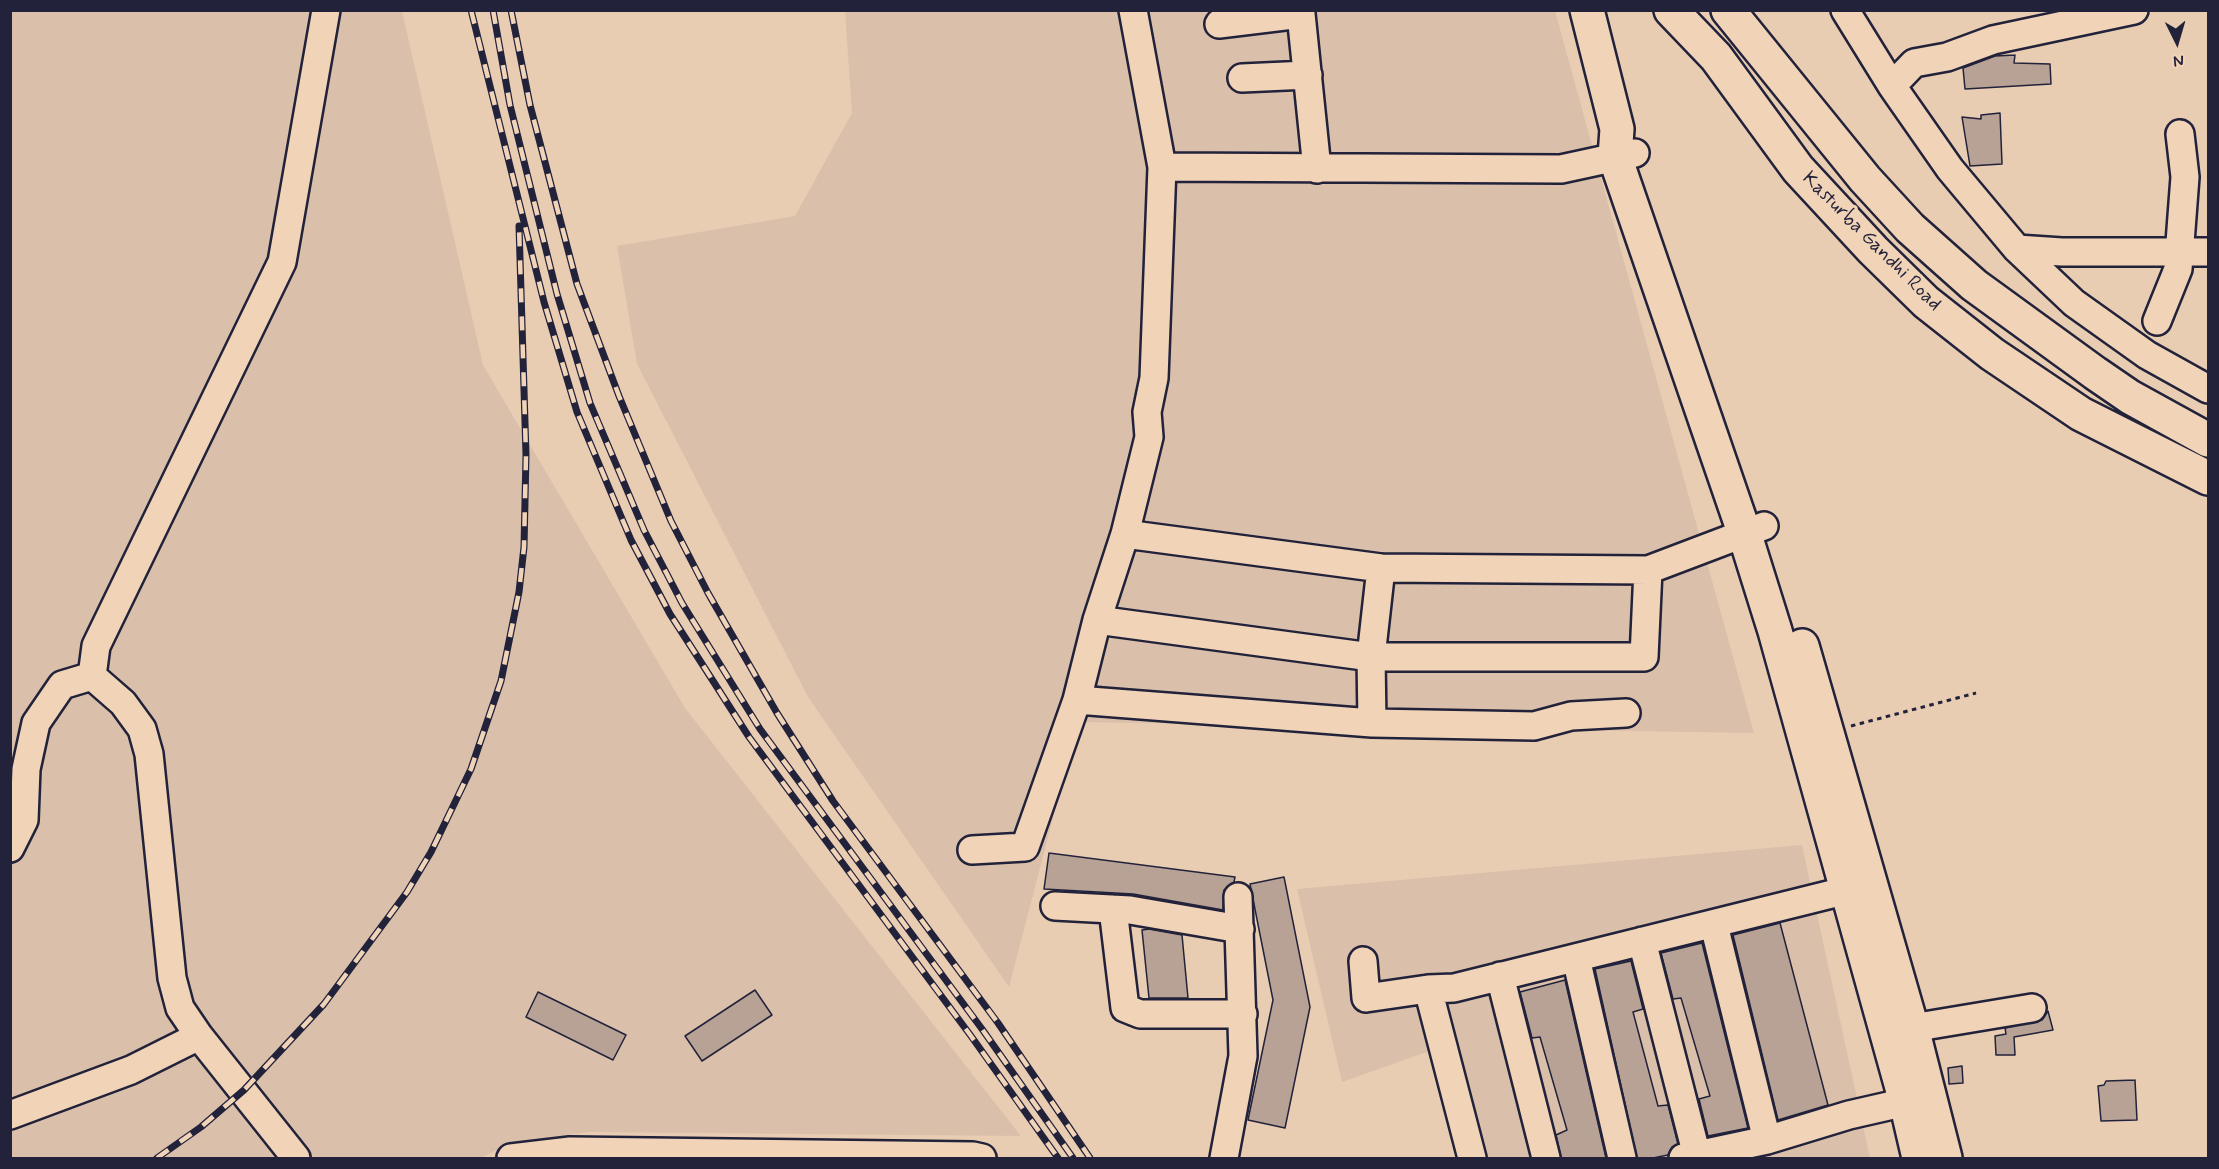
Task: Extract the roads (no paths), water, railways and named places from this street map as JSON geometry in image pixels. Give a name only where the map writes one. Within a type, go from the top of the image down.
[{"type":"main road","points":[[1587,10],[1622,146],[1754,529],[1829,732],[1912,1028],[1945,1158]]},
{"type":"main road","name":"Kasturba Gandhi Road","points":[[1671,10],[1716,57],[1798,169],[1873,250],[1926,302],[1992,354],[2081,414],[2208,478]]},
{"type":"main road","name":"Kasturba Gandhi Road","points":[[1728,10],[1864,179],[1910,228],[1974,285],[2095,373],[2130,397],[2208,440]]},
{"type":"main road","points":[[1754,529],[1919,1158]]},
{"type":"street","points":[[92,676],[96,646],[282,262],[326,10]]},
{"type":"street","points":[[972,850],[1025,847],[1077,700],[1097,620],[1125,534],[1149,437],[1147,412],[1154,378],[1162,167],[1133,10]]},
{"type":"street","points":[[1845,10],[1892,86],[1950,169],[2017,249],[2074,303],[2147,355],[2208,389]]},
{"type":"street","points":[[1892,86],[1914,63],[1947,57],[1993,40],[2134,10]]},
{"type":"street","points":[[1219,24],[1301,14],[1317,169]]},
{"type":"street","points":[[1242,78],[1308,75]]},
{"type":"street","points":[[2157,321],[2178,269],[2185,177],[2180,134]]},
{"type":"street","points":[[1162,167],[1561,169],[1622,146]]},
{"type":"street","points":[[2017,249],[2062,252],[2208,252]]},
{"type":"street","points":[[1125,534],[1381,568],[1648,570],[1754,529]]},
{"type":"street","points":[[1372,723],[1371,657],[1381,568]]},
{"type":"street","points":[[1097,620],[1371,657],[1644,657],[1648,570]]},
{"type":"street","points":[[10,848],[24,820],[26,769],[36,723],[62,685],[92,676]]},
{"type":"street","points":[[92,676],[123,703],[142,729],[149,754],[172,978],[180,1008],[199,1036],[297,1158]]},
{"type":"street","points":[[1077,700],[1372,723],[1534,726],[1571,716],[1626,713]]},
{"type":"street","points":[[1363,961],[1366,998],[1428,989],[1454,988],[1848,890]]},
{"type":"street","points":[[1224,1158],[1243,1056],[1238,897]]},
{"type":"street","points":[[1054,906],[1113,909],[1240,929]]},
{"type":"street","points":[[1113,909],[1125,1008],[1140,1014],[1243,1014]]},
{"type":"street","points":[[1714,925],[1767,1140]]},
{"type":"street","points":[[1642,941],[1690,1157],[1767,1140],[1849,1115],[1906,1102]]},
{"type":"street","points":[[1576,958],[1622,1158]]},
{"type":"street","points":[[1500,976],[1546,1158]]},
{"type":"street","points":[[1428,989],[1472,1158]]},
{"type":"street","points":[[1912,1028],[2032,1008]]},
{"type":"street","points":[[10,1115],[131,1070],[199,1036]]},
{"type":"street","points":[[511,1158],[570,1151],[982,1158]]},
{"type":"railway","points":[[471,10],[544,302],[577,412],[631,540],[670,614],[749,737],[971,1036],[1058,1158]]},
{"type":"railway","points":[[493,10],[510,105],[557,294],[590,403],[644,530],[682,603],[760,729],[982,1029],[1073,1158]]},
{"type":"railway","points":[[511,10],[530,105],[577,284],[619,396],[671,521],[708,593],[777,713],[833,801],[998,1023],[1090,1158]]},
{"type":"railway","points":[[157,1158],[201,1127],[244,1090],[324,1004],[407,892],[431,852],[471,769],[501,681],[519,592],[524,547],[526,455],[519,226]]}]
